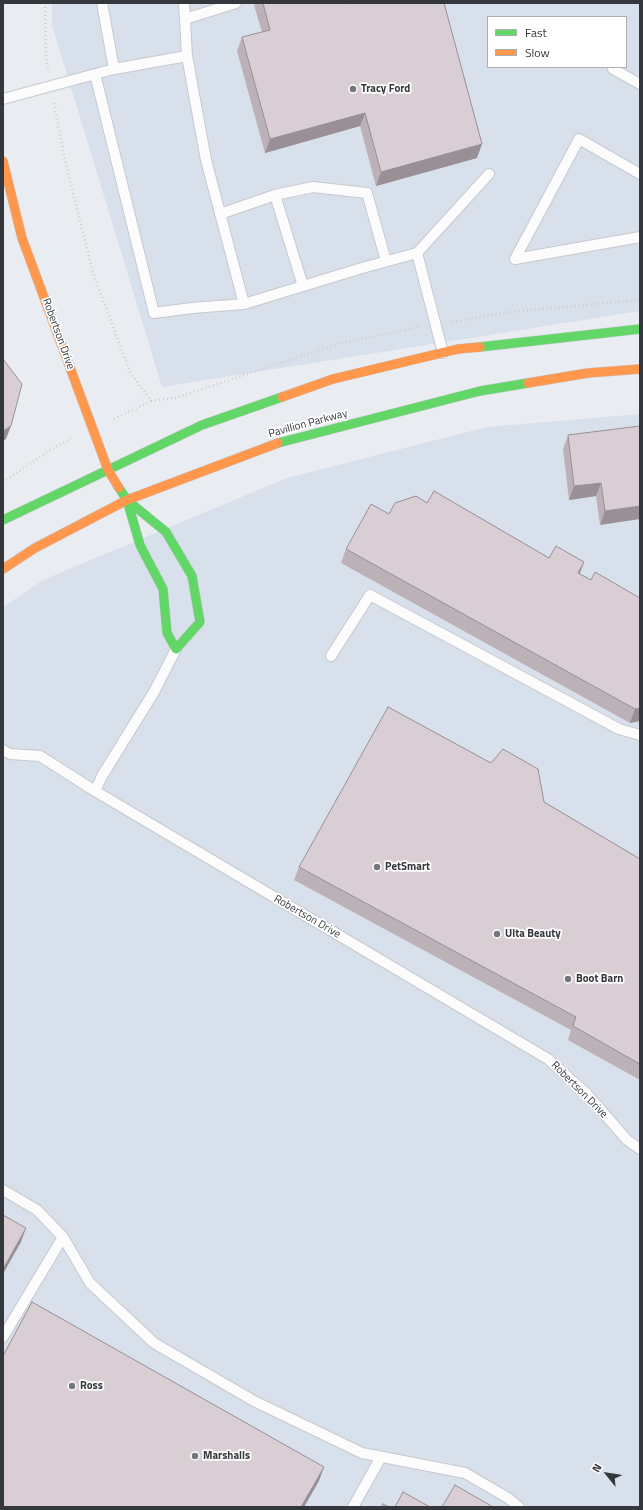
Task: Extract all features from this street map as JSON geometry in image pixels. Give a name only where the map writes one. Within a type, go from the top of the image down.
[{"type":"main road","name":"Robertson Drive","points":[[3,161],[22,238],[108,470],[127,500],[140,545],[163,589],[167,633],[176,649],[200,622],[192,576],[166,532],[127,500]]},
{"type":"main road","points":[[3,520],[202,425],[333,379],[458,349],[640,330]]},
{"type":"main road","name":"Pavillion Parkway","points":[[3,569],[35,548],[127,500],[281,442],[480,392],[588,373],[640,369]]},
{"type":"lane","points":[[102,3],[114,69]]},
{"type":"lane","points":[[184,3],[187,56],[206,160],[244,304]]},
{"type":"lane","points":[[185,19],[236,3]]},
{"type":"lane","points":[[3,99],[114,69],[187,56]]},
{"type":"lane","points":[[613,69],[640,84]]},
{"type":"lane","points":[[95,74],[154,313],[244,304],[417,253],[489,174]]},
{"type":"lane","points":[[640,174],[579,139],[514,259],[640,236]]},
{"type":"lane","points":[[220,214],[275,196],[313,187],[367,193],[386,261]]},
{"type":"lane","points":[[275,196],[303,286]]},
{"type":"lane","points":[[417,253],[443,353]]},
{"type":"lane","points":[[331,656],[370,595],[619,729],[640,735]]},
{"type":"lane","name":"Robertson Drive","points":[[176,649],[154,692],[102,776],[96,791],[548,1059],[587,1094],[627,1140],[640,1149]]},
{"type":"lane","points":[[3,750],[10,754],[40,756],[96,791]]},
{"type":"lane","points":[[3,1190],[37,1210],[63,1237],[90,1283],[154,1343],[254,1400],[362,1453],[465,1473],[508,1498],[520,1507]]},
{"type":"lane","points":[[3,1337],[63,1237]]},
{"type":"lane","points":[[353,1507],[381,1457]]},
{"type":"shaded area","points":[[52,3],[640,3],[640,311],[162,387],[52,25]]},
{"type":"shaded area","points":[[640,414],[640,1507],[3,1507],[3,607],[43,580],[287,478],[487,427]]},
{"type":"building","name":"Tracy Ford","points":[[263,3],[444,3],[482,144],[381,172],[365,113],[270,139],[242,37],[270,30]]},
{"type":"building","points":[[3,359],[22,384],[11,426],[3,431]]},
{"type":"building","points":[[640,426],[640,506],[605,511],[601,483],[574,486],[568,435]]},
{"type":"building","points":[[434,491],[549,558],[556,546],[584,562],[578,573],[591,580],[595,572],[640,598],[640,708],[635,709],[346,549],[371,504],[389,514],[395,503],[416,496],[427,503]]},
{"type":"building","points":[[388,707],[491,763],[503,749],[538,769],[544,802],[640,859],[640,1064],[573,1026],[576,1017],[299,867]]},
{"type":"building","points":[[3,1215],[26,1228],[3,1269]]},
{"type":"building","points":[[32,1302],[324,1467],[301,1507],[3,1507],[3,1356]]},
{"type":"building","points":[[455,1485],[493,1507],[442,1507]]},
{"type":"building","points":[[403,1492],[430,1507],[395,1507]]},
{"type":"building","points":[[383,1504],[389,1507],[381,1507]]},
{"type":"traffic: fast","points":[[480,347],[640,329]]},
{"type":"traffic: fast","points":[[278,443],[480,391],[528,383]]},
{"type":"traffic: fast","points":[[3,520],[202,425],[282,397]]},
{"type":"traffic: fast","points":[[119,488],[127,500],[140,545],[163,589],[167,633],[176,649],[200,622],[192,576],[166,532],[127,500]]},
{"type":"traffic: slow","points":[[3,161],[22,238],[108,470],[119,488]]},
{"type":"traffic: slow","points":[[282,397],[333,379],[458,349],[480,347]]},
{"type":"traffic: slow","points":[[528,383],[588,373],[640,369]]},
{"type":"traffic: slow","points":[[3,569],[35,548],[127,500],[278,443]]},
{"type":"place","name":"Tracy Ford","points":[[353,89]]},
{"type":"place","name":"PetSmart","points":[[377,867]]},
{"type":"place","name":"Ulta Beauty","points":[[497,934]]},
{"type":"place","name":"Boot Barn","points":[[568,979]]},
{"type":"place","name":"Ross","points":[[72,1386]]},
{"type":"place","name":"Marshalls","points":[[195,1456]]}]
